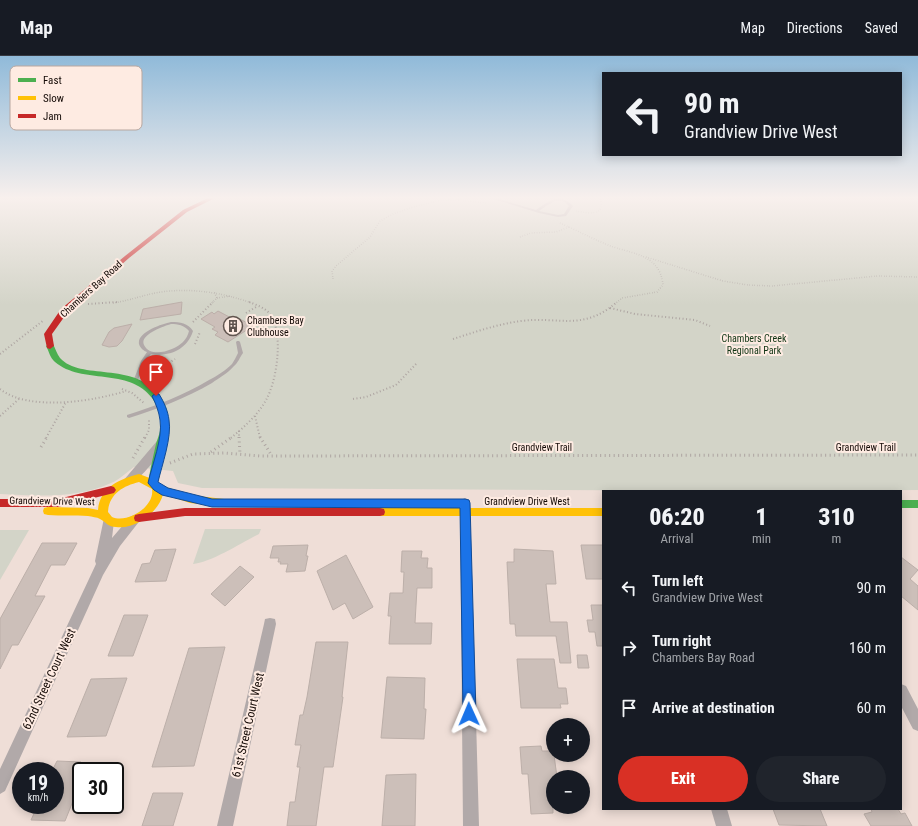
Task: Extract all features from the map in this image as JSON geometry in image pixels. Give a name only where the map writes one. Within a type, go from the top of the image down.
[{"type":"street","name":"Chambers Bay Road","points":[[155,485],[165,421],[161,406],[152,389],[136,379],[90,373],[63,365],[53,356],[50,350],[48,334],[64,312],[127,257],[157,233]]},
{"type":"street","name":"Chambers Bay Road","points":[[127,481],[137,473],[161,444]]},
{"type":"street","points":[[139,478],[150,480],[155,485],[158,494],[155,503],[149,511],[136,519],[121,523],[105,518],[102,505],[111,490],[127,481],[139,478]]},
{"type":"street","name":"Grandview Drive West","points":[[155,485],[174,494],[212,503],[602,512]]},
{"type":"street","name":"Grandview Drive West","points":[[0,503],[58,503],[111,490]]},
{"type":"street","name":"Grandview Drive West","points":[[136,519],[185,512],[465,508],[602,504]]},
{"type":"street","points":[[902,504],[918,504]]},
{"type":"street","points":[[465,508],[472,826]]},
{"type":"street","name":"Grandview Drive West","points":[[0,511],[88,512],[105,518]]},
{"type":"street","points":[[902,512],[918,512]]},
{"type":"street","name":"62nd Street Court West","points":[[99,571],[107,536],[105,518]]},
{"type":"street","name":"62nd Street Court West","points":[[0,786],[99,571],[116,542],[136,519]]},
{"type":"street","name":"61st Street Court West","points":[[225,826],[270,624]]},
{"type":"street","points":[[902,693],[918,724]]},
{"type":"street","points":[[720,810],[724,826]]},
{"type":"lane","points":[[171,323],[184,324],[189,327],[191,331],[190,336],[182,346],[166,352],[150,352],[142,346],[142,341],[149,331],[163,324],[171,323]]},
{"type":"lane","points":[[129,416],[161,406],[200,387],[227,370],[238,359],[242,352],[241,346],[238,342]]},
{"type":"lane","points":[[136,379],[143,361],[150,352]]},
{"type":"path","points":[[333,279],[332,271],[340,261],[371,236],[373,233]]},
{"type":"path","points":[[520,238],[533,233]]},
{"type":"path","points":[[582,233],[610,246],[645,257],[716,279],[748,285],[772,286],[878,276],[918,277]]},
{"type":"path","points":[[453,339],[504,324],[523,321],[555,322],[590,318],[610,308],[622,298],[657,292],[664,285],[663,278],[660,271],[645,257]]},
{"type":"path","points":[[85,303],[114,303],[142,296],[189,290],[214,292],[232,296],[258,306],[273,318],[276,327],[277,365],[275,385],[270,396],[255,416],[239,431],[209,453]]},
{"type":"path","points":[[214,292],[217,298]]},
{"type":"path","points":[[193,322],[217,298],[232,296]]},
{"type":"path","points":[[246,313],[258,306]]},
{"type":"path","points":[[610,308],[635,314],[695,320],[710,326]]},
{"type":"path","points":[[353,399],[366,397],[396,385],[417,363]]},
{"type":"path","points":[[0,416],[20,398]]},
{"type":"path","points":[[41,447],[66,402]]},
{"type":"path","points":[[131,462],[149,430],[148,411]]},
{"type":"path","points":[[255,416],[257,433],[272,456]]},
{"type":"path","points":[[239,431],[240,454]]},
{"type":"path","name":"Grandview Trail","points":[[167,464],[193,454],[209,453],[272,456],[918,455]]},
{"type":"green space","name":"Chambers Creek Regional Park","points":[[0,233],[918,233],[918,490],[202,488],[178,483],[173,471],[134,467],[114,482],[84,492],[42,496],[0,494]]},
{"type":"green space","points":[[205,529],[261,529],[259,534],[226,552],[200,563],[193,564]]},
{"type":"green space","points":[[0,530],[29,530],[0,580]]},
{"type":"building","points":[[182,302],[181,314],[140,320],[143,309]]},
{"type":"building","name":"Chambers Bay Clubhouse","points":[[218,311],[235,320],[238,318],[253,326],[228,342],[215,335],[218,332],[212,329],[215,327],[201,319],[212,312],[214,314]]},
{"type":"building","points":[[132,324],[122,341],[117,346],[109,347],[102,345],[109,332],[114,328]]},
{"type":"building","points":[[42,543],[77,543],[65,565],[51,565],[35,596],[45,596],[18,645],[12,645],[0,669],[0,619]]},
{"type":"building","points":[[308,545],[306,556],[308,556],[305,571],[286,572],[288,564],[280,564],[281,562],[278,562],[279,558],[270,558],[273,546]]},
{"type":"building","points":[[581,545],[602,545],[602,579],[586,579]]},
{"type":"building","points":[[176,549],[166,581],[135,582],[142,564],[150,563],[155,550]]},
{"type":"building","points":[[514,549],[553,551],[556,584],[546,584],[550,622],[567,622],[571,663],[560,663],[556,636],[516,636],[515,624],[510,624],[507,562],[514,562]]},
{"type":"building","points":[[402,551],[422,551],[421,558],[428,558],[427,568],[432,568],[432,588],[417,588],[415,623],[432,623],[431,644],[389,644],[391,616],[388,616],[390,593],[403,593],[404,572],[401,572]]},
{"type":"building","points":[[346,555],[373,607],[353,619],[345,603],[333,610],[317,571]]},
{"type":"building","points":[[902,558],[918,570],[910,579],[918,586],[918,610],[902,597]]},
{"type":"building","points":[[240,566],[254,577],[225,606],[211,594]]},
{"type":"building","points":[[591,605],[602,605],[602,646],[597,646],[595,632],[589,632],[587,620],[593,620]]},
{"type":"building","points":[[124,615],[148,615],[133,656],[108,656]]},
{"type":"building","points":[[316,642],[348,642],[343,697],[333,767],[324,767],[316,826],[287,826],[290,802],[295,802],[300,767],[297,767],[301,745],[295,745],[300,715],[303,715],[307,697]]},
{"type":"building","points":[[225,647],[194,766],[152,767],[189,648]]},
{"type":"building","points":[[577,655],[587,655],[589,668],[578,668]]},
{"type":"building","points":[[517,659],[554,659],[558,688],[566,688],[568,704],[560,704],[561,708],[521,708]]},
{"type":"building","points":[[387,677],[425,678],[424,709],[426,709],[424,739],[381,738]]},
{"type":"building","points":[[127,678],[106,736],[67,737],[91,679]]},
{"type":"building","points":[[541,746],[542,751],[546,751],[546,762],[555,762],[556,770],[546,770],[546,813],[531,814],[528,774],[522,774],[520,747]]},
{"type":"building","points":[[57,761],[81,762],[72,762],[72,804],[65,821],[31,820],[34,814],[64,814],[64,762]]},
{"type":"building","points":[[416,774],[415,826],[382,826],[386,775]]},
{"type":"building","points":[[153,793],[183,793],[173,826],[142,826]]},
{"type":"building","points":[[773,810],[820,810],[827,826],[779,825]]},
{"type":"building","points":[[871,810],[899,810],[901,814],[905,813],[912,826],[871,826],[864,814],[872,812]]},
{"type":"traffic: fast","points":[[50,346],[56,359],[68,367],[136,380],[150,388],[160,402],[165,423],[153,483]]},
{"type":"traffic: fast","points":[[902,504],[918,504]]},
{"type":"traffic: slow","points":[[139,478],[156,486],[158,495],[156,501],[151,508],[137,518],[121,523],[115,523],[109,520],[103,512],[108,495],[119,485],[139,478]]},
{"type":"traffic: slow","points":[[157,488],[190,499],[224,503]]},
{"type":"traffic: slow","points":[[48,511],[88,512],[103,515]]},
{"type":"traffic: slow","points":[[380,512],[602,512]]},
{"type":"traffic: jam","points":[[50,346],[48,334],[64,311],[157,233]]},
{"type":"traffic: jam","points":[[0,503],[58,503],[111,490]]},
{"type":"traffic: jam","points":[[139,518],[185,512],[380,512]]},
{"type":"place","name":"Chambers Bay Clubhouse","points":[[233,326]]},
{"type":"route","points":[[156,396],[161,406],[165,421],[163,438],[153,483],[157,488],[166,492],[185,498],[212,503],[465,503],[469,714]]}]
